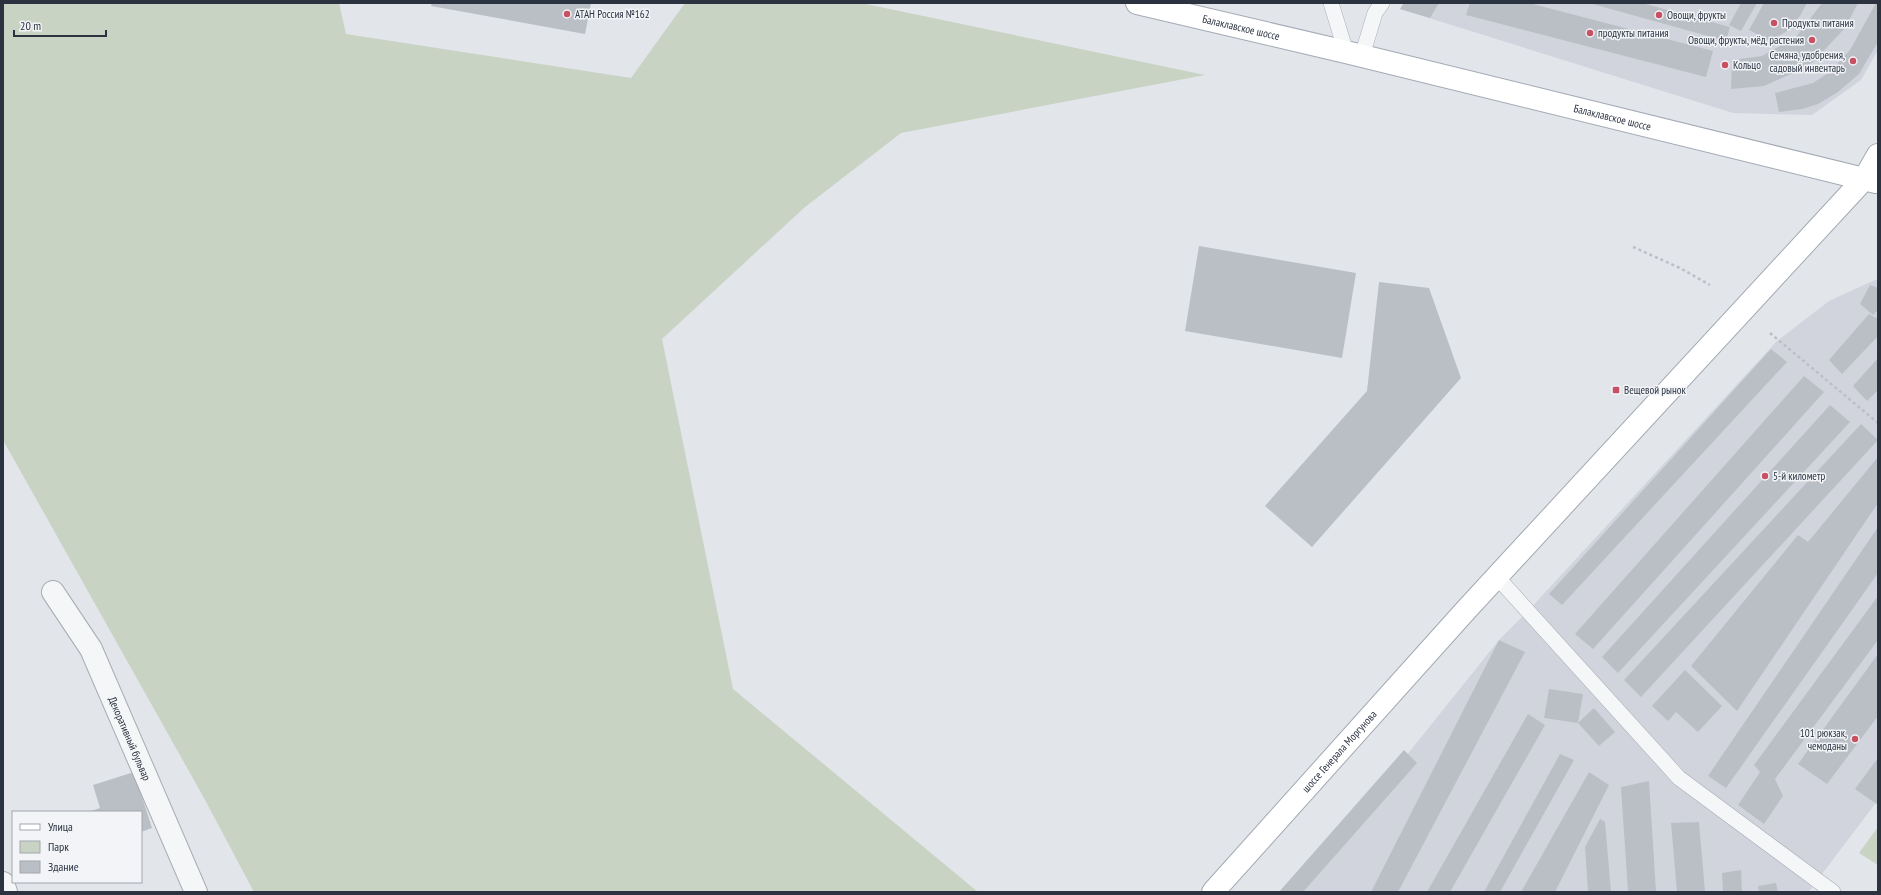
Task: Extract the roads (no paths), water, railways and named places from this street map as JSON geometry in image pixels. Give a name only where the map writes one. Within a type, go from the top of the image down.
[{"type":"main road","name":"Балаклавское шоссе","points":[[1140,3],[1871,181]]},
{"type":"main road","name":"шоссе Генерала Моргунова","points":[[1213,892],[1466,610],[1871,181],[1878,155]]},
{"type":"street","name":"Декоративный бульвар","points":[[53,592],[91,649],[196,892]]},
{"type":"street","points":[[3,883],[6,892]]},
{"type":"lane","points":[[1331,3],[1354,54]]},
{"type":"lane","points":[[1354,54],[1375,13],[1382,3]]},
{"type":"lane","points":[[1497,577],[1679,778],[1832,892]]},
{"type":"place","name":"АТАН Россия №162","points":[[567,14]]},
{"type":"place","name":"Овощи, фрукты","points":[[1659,15]]},
{"type":"place","name":"Продукты питания","points":[[1774,23]]},
{"type":"place","name":"продукты питания","points":[[1590,33]]},
{"type":"place","name":"Овощи, фрукты, мёд, растения","points":[[1812,40]]},
{"type":"place","name":"Семяна, удобрения, садовый инвентарь","points":[[1853,61]]},
{"type":"place","name":"Кольцо","points":[[1725,65]]},
{"type":"place","name":"Вещевой рынок","points":[[1616,390]]},
{"type":"place","name":"5-й километр","points":[[1765,476]]},
{"type":"place","name":"101 рюкзак, чемоданы","points":[[1855,739]]}]
